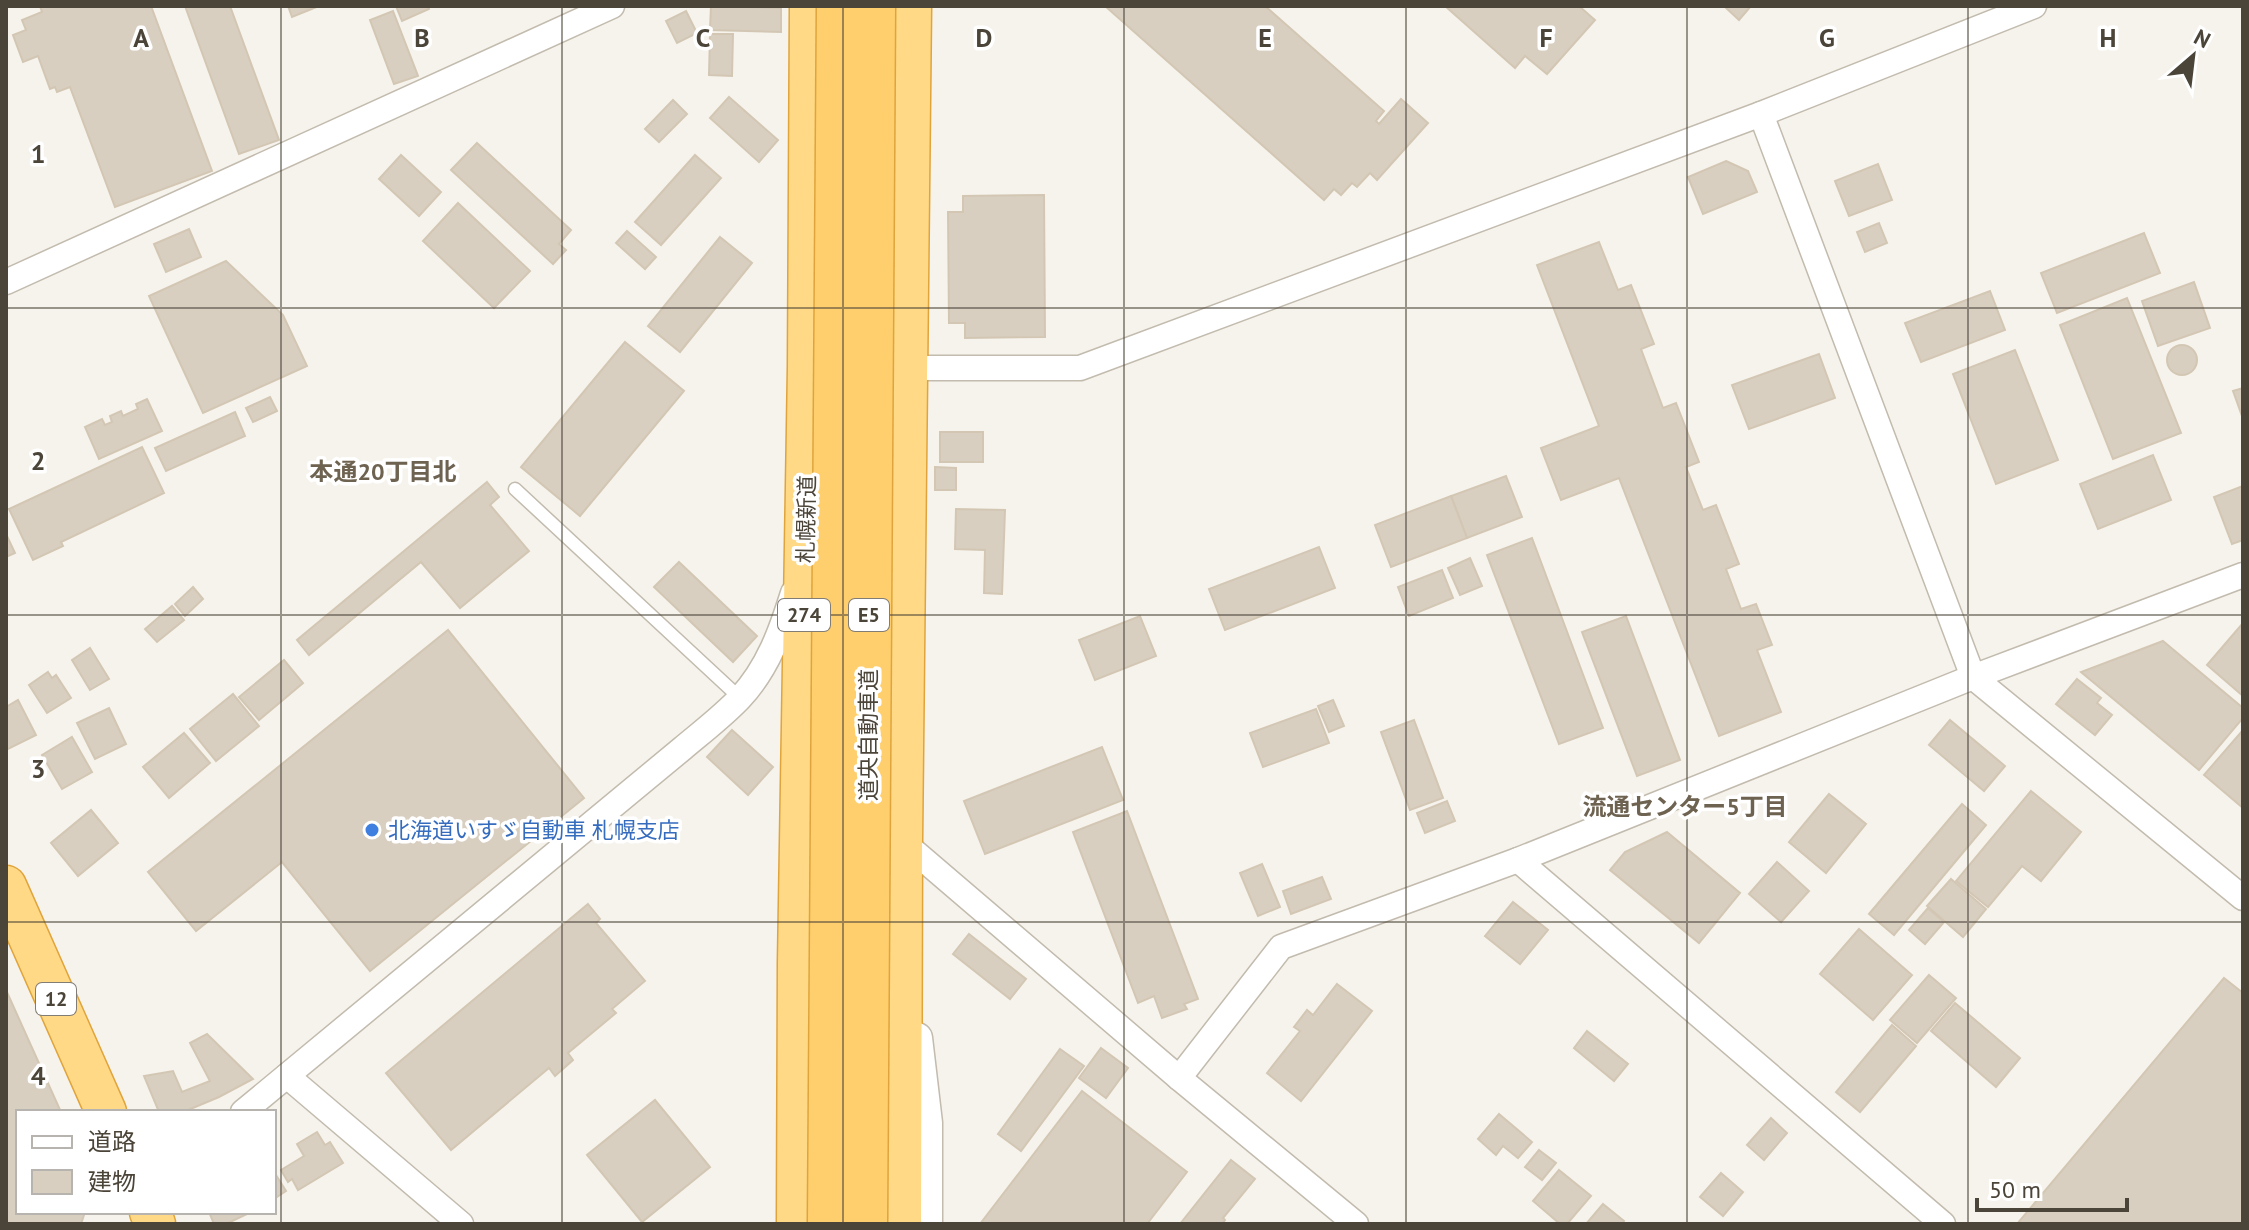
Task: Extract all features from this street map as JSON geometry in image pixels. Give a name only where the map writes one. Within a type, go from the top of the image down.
[{"type":"highway","name":"札幌新道","points":[[797,1224],[810,6]]},
{"type":"highway","name":"道央自動車道","points":[[830,1224],[839,6]]},
{"type":"highway","name":"道央自動車道","points":[[865,1224],[873,6]]},
{"type":"highway","points":[[901,1224],[911,6]]},
{"type":"highway","name":"12","points":[[6,886],[105,1110]]},
{"type":"street","points":[[6,282],[612,6]]},
{"type":"street","points":[[808,367],[1080,368],[1761,114],[2034,6]]},
{"type":"street","points":[[1761,114],[1973,677],[2243,898]]},
{"type":"street","points":[[245,1110],[740,698],[765,664],[778,637],[805,558]]},
{"type":"street","points":[[1179,1078],[1281,947],[1518,860],[1973,677],[2243,575]]},
{"type":"street","points":[[902,841],[1179,1078],[1356,1224]]},
{"type":"street","points":[[1518,860],[1943,1224]]},
{"type":"street","points":[[902,921],[927,1123],[927,1224]]},
{"type":"street","points":[[287,1076],[461,1224]]},
{"type":"lane","points":[[515,489],[740,698]]},
{"type":"building","points":[[40,6],[151,6],[212,171],[115,207],[70,87],[57,92],[55,87],[50,89],[38,56],[23,62],[13,35],[26,30],[22,20],[42,12]]},
{"type":"building","points":[[185,6],[230,6],[279,140],[239,154]]},
{"type":"building","points":[[288,6],[319,6],[292,17]]},
{"type":"building","points":[[396,6],[428,6],[429,9],[402,21]]},
{"type":"building","points":[[711,6],[781,8],[781,32],[710,30]]},
{"type":"building","points":[[1105,6],[1265,6],[1384,111],[1376,121],[1379,124],[1401,99],[1428,123],[1377,180],[1370,173],[1357,187],[1352,183],[1341,195],[1334,189],[1324,200]]},
{"type":"building","points":[[1445,6],[1579,6],[1595,20],[1547,74],[1525,56],[1515,68]]},
{"type":"building","points":[[1724,6],[1751,6],[1739,20]]},
{"type":"building","points":[[393,11],[418,76],[394,84],[370,20]]},
{"type":"building","points":[[686,11],[697,33],[677,43],[666,21]]},
{"type":"building","points":[[710,34],[733,34],[732,76],[709,75]]},
{"type":"building","points":[[729,97],[778,140],[759,162],[710,118]]},
{"type":"building","points":[[673,100],[687,114],[659,142],[645,129]]},
{"type":"building","points":[[477,143],[571,230],[559,244],[566,250],[553,264],[451,170]]},
{"type":"building","points":[[401,155],[441,192],[419,216],[379,179]]},
{"type":"building","points":[[695,155],[721,178],[661,245],[635,222]]},
{"type":"building","points":[[1726,161],[1748,171],[1757,192],[1703,214],[1688,177]]},
{"type":"building","points":[[1878,164],[1892,200],[1849,216],[1835,181]]},
{"type":"building","points":[[1044,195],[1045,337],[965,338],[965,323],[949,323],[948,212],[963,212],[963,196]]},
{"type":"building","points":[[458,203],[530,271],[494,308],[423,241]]},
{"type":"building","points":[[1879,223],[1887,243],[1865,252],[1857,232]]},
{"type":"building","points":[[189,229],[201,257],[166,272],[154,244]]},
{"type":"building","points":[[627,231],[656,257],[645,269],[616,243]]},
{"type":"building","points":[[2144,233],[2160,273],[2057,313],[2041,273]]},
{"type":"building","points":[[720,237],[752,263],[680,352],[648,326]]},
{"type":"building","points":[[1599,242],[1618,290],[1631,285],[1654,344],[1641,349],[1663,408],[1676,403],[1699,462],[1686,467],[1703,510],[1716,505],[1739,564],[1726,569],[1741,609],[1756,604],[1772,645],[1757,650],[1781,712],[1719,736],[1619,478],[1561,500],[1541,448],[1599,426],[1537,265]]},
{"type":"building","points":[[226,261],[283,315],[307,366],[203,413],[149,296]]},
{"type":"building","points":[[2194,282],[2210,328],[2158,346],[2142,301]]},
{"type":"building","points":[[1990,291],[2005,330],[1921,362],[1905,323]]},
{"type":"building","points":[[2127,298],[2181,433],[2113,459],[2060,325]]},
{"type":"building","points":[[625,342],[684,391],[580,516],[521,467]]},
{"type":"building","points":[[2182,345],[2193,349],[2197,360],[2193,371],[2182,375],[2171,371],[2167,360],[2171,349]]},
{"type":"building","points":[[2015,350],[2058,460],[1996,484],[1953,374]]},
{"type":"building","points":[[1819,354],[1835,398],[1749,429],[1732,385]]},
{"type":"building","points":[[2243,388],[2243,419],[2233,391]]},
{"type":"building","points":[[270,397],[277,411],[253,422],[246,408]]},
{"type":"building","points":[[147,399],[162,431],[99,459],[85,427],[102,419],[105,425],[112,422],[110,416],[121,411],[123,416],[138,409],[136,404]]},
{"type":"building","points":[[235,412],[245,436],[166,471],[155,448]]},
{"type":"building","points":[[940,432],[983,432],[983,462],[940,462]]},
{"type":"building","points":[[142,447],[164,493],[61,542],[63,546],[33,560],[9,509]]},
{"type":"building","points":[[2153,455],[2171,500],[2098,529],[2080,484]]},
{"type":"building","points":[[935,467],[956,468],[956,490],[935,490]]},
{"type":"building","points":[[1506,476],[1522,517],[1467,538],[1451,496]]},
{"type":"building","points":[[487,482],[499,497],[490,505],[529,551],[460,608],[421,562],[309,655],[297,640]]},
{"type":"building","points":[[2243,486],[2243,540],[2232,544],[2214,497]]},
{"type":"building","points":[[1451,496],[1467,538],[1391,567],[1375,525]]},
{"type":"building","points":[[956,509],[1005,510],[1002,594],[984,593],[985,550],[955,549]]},
{"type":"building","points":[[6,534],[15,553],[6,557]]},
{"type":"building","points":[[1532,538],[1603,728],[1559,744],[1487,555]]},
{"type":"building","points":[[1319,547],[1335,588],[1225,630],[1209,589]]},
{"type":"building","points":[[1470,558],[1482,586],[1460,595],[1448,568]]},
{"type":"building","points":[[679,562],[757,636],[733,662],[654,587]]},
{"type":"building","points":[[1442,570],[1453,598],[1409,616],[1398,587]]},
{"type":"building","points":[[193,587],[203,599],[185,616],[175,604]]},
{"type":"building","points":[[172,606],[184,620],[157,642],[145,629]]},
{"type":"building","points":[[1140,616],[1156,656],[1095,680],[1079,640]]},
{"type":"building","points":[[1626,616],[1680,760],[1637,776],[1582,632]]},
{"type":"building","points":[[2243,623],[2243,696],[2207,665]]},
{"type":"building","name":"北海道いすゞ自動車 札幌支店","points":[[448,630],[584,798],[370,971],[282,862],[196,931],[148,872]]},
{"type":"building","points":[[2163,641],[2243,708],[2243,718],[2199,770],[2081,672]]},
{"type":"building","points":[[90,648],[109,679],[90,690],[72,660]]},
{"type":"building","points":[[284,660],[303,683],[259,720],[239,697]]},
{"type":"building","points":[[48,672],[52,678],[56,675],[71,698],[47,713],[29,685]]},
{"type":"building","points":[[2077,679],[2101,698],[2097,703],[2112,715],[2095,735],[2056,704]]},
{"type":"building","points":[[233,694],[259,726],[216,761],[190,729]]},
{"type":"building","points":[[18,700],[36,735],[6,750],[6,707]]},
{"type":"building","points":[[1333,700],[1344,726],[1329,732],[1318,706]]},
{"type":"building","points":[[109,708],[126,744],[95,759],[77,723]]},
{"type":"building","points":[[1316,709],[1329,743],[1263,767],[1250,733]]},
{"type":"building","points":[[1414,720],[1443,798],[1410,810],[1381,732]]},
{"type":"building","points":[[1950,720],[2005,766],[1984,791],[1929,745]]},
{"type":"building","points":[[732,730],[773,767],[748,795],[707,757]]},
{"type":"building","points":[[2243,730],[2243,808],[2204,775]]},
{"type":"building","points":[[184,733],[210,763],[169,798],[143,767]]},
{"type":"building","points":[[72,737],[92,772],[62,789],[42,755]]},
{"type":"building","points":[[1102,747],[1123,800],[985,854],[964,801]]},
{"type":"building","points":[[2031,791],[2081,832],[2041,881],[2022,866],[1988,907],[1956,881]]},
{"type":"building","points":[[1829,794],[1866,824],[1826,873],[1789,842]]},
{"type":"building","points":[[1447,801],[1455,821],[1425,833],[1417,813]]},
{"type":"building","points":[[1962,804],[1986,825],[1894,935],[1869,914]]},
{"type":"building","points":[[91,810],[118,843],[78,876],[51,843]]},
{"type":"building","points":[[1127,811],[1198,999],[1184,1004],[1187,1009],[1162,1018],[1154,996],[1138,1003],[1073,832]]},
{"type":"building","points":[[1667,832],[1740,893],[1699,943],[1610,870],[1625,852]]},
{"type":"building","points":[[1777,862],[1809,891],[1781,922],[1749,894]]},
{"type":"building","points":[[1262,864],[1280,907],[1258,916],[1240,873]]},
{"type":"building","points":[[1322,877],[1331,899],[1291,914],[1283,891]]},
{"type":"building","points":[[1951,879],[1986,909],[1963,937],[1927,906]]},
{"type":"building","points":[[1513,902],[1548,930],[1520,964],[1485,936]]},
{"type":"building","points":[[588,904],[600,919],[596,923],[645,981],[612,1009],[616,1013],[568,1053],[573,1060],[555,1076],[549,1068],[451,1150],[386,1073]]},
{"type":"building","points":[[1928,908],[1944,922],[1925,944],[1909,930]]},
{"type":"building","points":[[1859,929],[1912,975],[1873,1020],[1820,974]]},
{"type":"building","points":[[969,934],[1026,979],[1010,999],[953,954]]},
{"type":"building","points":[[1929,975],[1956,998],[1917,1043],[1890,1020]]},
{"type":"building","points":[[2224,978],[2243,993],[2243,1224],[2017,1224]]},
{"type":"building","points":[[1337,984],[1372,1011],[1301,1101],[1267,1073],[1300,1031],[1294,1027],[1307,1010],[1313,1015]]},
{"type":"building","points":[[6,990],[60,1110],[16,1110],[16,1214],[84,1214],[81,1224],[6,1224]]},
{"type":"building","points":[[1955,1003],[2020,1058],[1996,1087],[1931,1031]]},
{"type":"building","points":[[1892,1025],[1916,1046],[1860,1112],[1836,1092]]},
{"type":"building","points":[[1587,1031],[1628,1064],[1614,1081],[1574,1048]]},
{"type":"building","points":[[207,1034],[253,1079],[188,1110],[158,1110],[144,1076],[173,1071],[182,1092],[210,1081],[190,1043]]},
{"type":"building","points":[[1101,1048],[1128,1068],[1106,1098],[1079,1078]]},
{"type":"building","points":[[1060,1049],[1084,1066],[1021,1151],[998,1134]]},
{"type":"building","points":[[1082,1091],[1187,1172],[1147,1224],[980,1224]]},
{"type":"building","points":[[655,1100],[710,1167],[642,1222],[587,1155]]},
{"type":"building","points":[[1499,1114],[1532,1142],[1518,1158],[1503,1146],[1496,1155],[1478,1139]]},
{"type":"building","points":[[1771,1118],[1787,1133],[1764,1160],[1747,1145]]},
{"type":"building","points":[[317,1132],[325,1145],[330,1142],[343,1163],[298,1190],[292,1179],[288,1182],[281,1170],[304,1156],[297,1144]]},
{"type":"building","points":[[1539,1150],[1556,1163],[1542,1180],[1525,1167]]},
{"type":"building","points":[[1231,1160],[1255,1179],[1223,1218],[1222,1224],[1180,1224]]},
{"type":"building","points":[[1559,1170],[1591,1196],[1567,1224],[1560,1224],[1533,1201]]},
{"type":"building","points":[[1721,1173],[1743,1192],[1723,1216],[1700,1197]]},
{"type":"building","points":[[276,1175],[286,1191],[276,1198]]},
{"type":"building","points":[[1603,1204],[1624,1221],[1622,1224],[1586,1224]]},
{"type":"building","points":[[210,1214],[247,1214],[226,1224],[214,1224]]},
{"type":"place","name":"北海道いすゞ自動車 札幌支店","points":[[372,830]]},
{"type":"district","name":"本通20丁目北","points":[[383,471]]},
{"type":"district","name":"流通センター5丁目","points":[[1685,806]]}]
